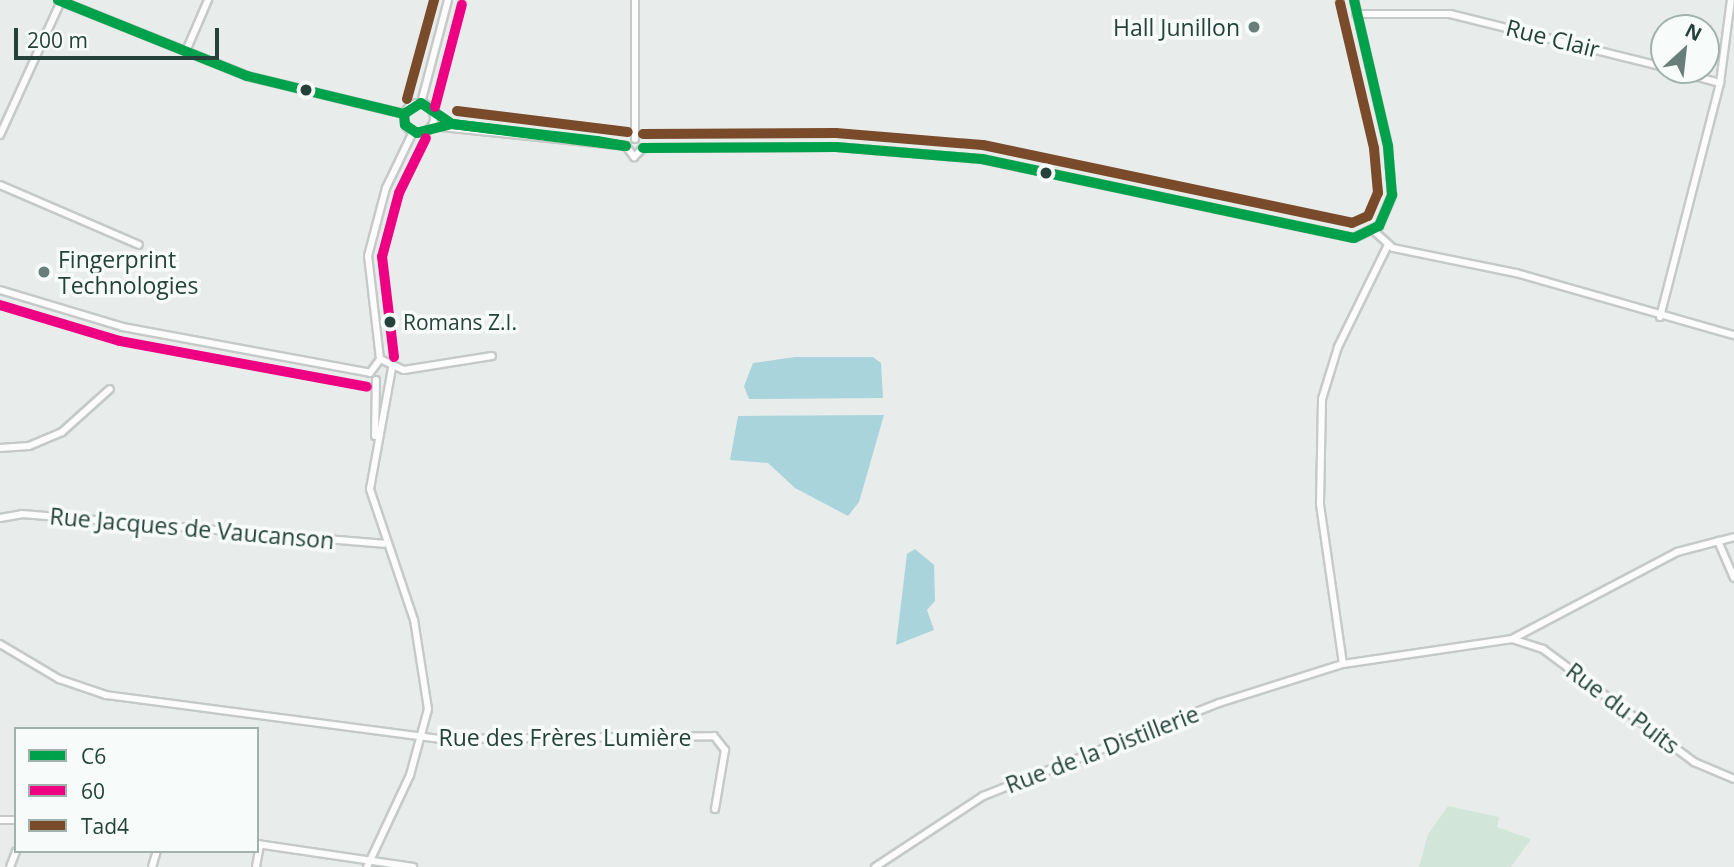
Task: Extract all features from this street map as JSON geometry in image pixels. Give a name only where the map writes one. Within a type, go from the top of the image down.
[{"type":"street","points":[[186,51],[208,0]]},
{"type":"street","points":[[0,133],[60,1],[247,76],[404,114],[421,103],[448,0]]},
{"type":"street","points":[[635,0],[635,139],[643,148]]},
{"type":"street","points":[[1354,0],[1390,164],[1391,203],[1374,231]]},
{"type":"street","points":[[1720,83],[1731,0]]},
{"type":"street","name":"Rue Clair","points":[[1356,14],[1450,14],[1650,64]]},
{"type":"street","points":[[1724,52],[1734,53]]},
{"type":"street","points":[[1660,317],[1720,84]]},
{"type":"street","points":[[421,103],[434,116],[452,124]]},
{"type":"street","points":[[404,114],[413,132]]},
{"type":"street","points":[[432,126],[434,116]]},
{"type":"street","points":[[370,373],[380,359],[368,256],[386,188],[413,132],[432,126],[452,124],[626,146],[635,157],[643,148],[824,146],[964,157],[1334,236],[1374,231]]},
{"type":"street","points":[[626,146],[635,139]]},
{"type":"street","points":[[0,186],[139,245]]},
{"type":"street","points":[[1374,231],[1388,245],[1516,273],[1660,317],[1734,335]]},
{"type":"street","points":[[1343,664],[1320,504],[1322,399],[1338,347],[1388,245]]},
{"type":"street","points":[[0,290],[123,327],[370,373],[376,380],[370,489],[384,544],[425,669],[428,709],[410,775],[368,863]]},
{"type":"street","points":[[380,359],[392,368],[492,356]]},
{"type":"street","points":[[374,452],[392,368]]},
{"type":"street","points":[[376,380],[390,377]]},
{"type":"street","points":[[0,448],[29,446],[62,432],[110,389]]},
{"type":"street","name":"Rue Jacques de Vaucanson","points":[[0,518],[24,514],[384,544]]},
{"type":"street","name":"Rue de la Distillerie","points":[[875,867],[983,796],[1219,704],[1343,664],[1512,639],[1677,552],[1734,537]]},
{"type":"street","points":[[1718,541],[1734,578]]},
{"type":"street","name":"Rue du Puits","points":[[1512,639],[1543,649],[1694,762],[1734,779]]},
{"type":"street","points":[[0,644],[59,679],[106,695],[421,737]]},
{"type":"street","name":"Rue des Frères Lumière","points":[[421,737],[714,736],[725,750],[715,809]]},
{"type":"street","points":[[259,844],[368,863],[413,867]]},
{"type":"green space","points":[[1448,806],[1499,817],[1497,827],[1531,839],[1511,867],[1419,867],[1428,834]]},
{"type":"water","points":[[795,357],[873,357],[881,363],[883,398],[749,399],[744,386],[753,363]]},
{"type":"water","points":[[884,415],[859,502],[848,516],[795,488],[768,463],[730,460],[738,416]]},
{"type":"water","points":[[915,549],[934,565],[935,601],[927,610],[934,630],[896,645],[907,554]]},
{"type":"transit line","name":"C6","points":[[58,0],[247,76],[404,114]]},
{"type":"transit line","name":"Tad4","points":[[407,99],[434,0]]},
{"type":"transit line","name":"C6","points":[[643,148],[836,147],[982,159],[1354,238],[1379,226],[1392,195],[1388,146],[1354,0]]},
{"type":"transit line","name":"Tad4","points":[[643,134],[836,133],[983,145],[1352,223],[1368,216],[1378,193],[1374,148],[1340,3]]},
{"type":"transit line","name":"60","points":[[435,107],[462,4]]},
{"type":"transit line","name":"C6","points":[[421,103],[452,124],[417,133],[405,125],[404,114],[421,103]]},
{"type":"transit line","name":"Tad4","points":[[457,111],[628,132]]},
{"type":"transit line","name":"C6","points":[[452,124],[597,141],[626,146],[452,124]]},
{"type":"transit line","name":"60","points":[[394,357],[382,257],[399,193],[426,138]]},
{"type":"transit line","name":"60","points":[[0,305],[120,341],[367,387]]},
{"type":"place","name":"Hall Junillon","points":[[1254,27]]},
{"type":"place","name":"Fingerprint Technologies","points":[[44,272]]},
{"type":"place","name":"Romans Z.I.","points":[[390,322]]}]
